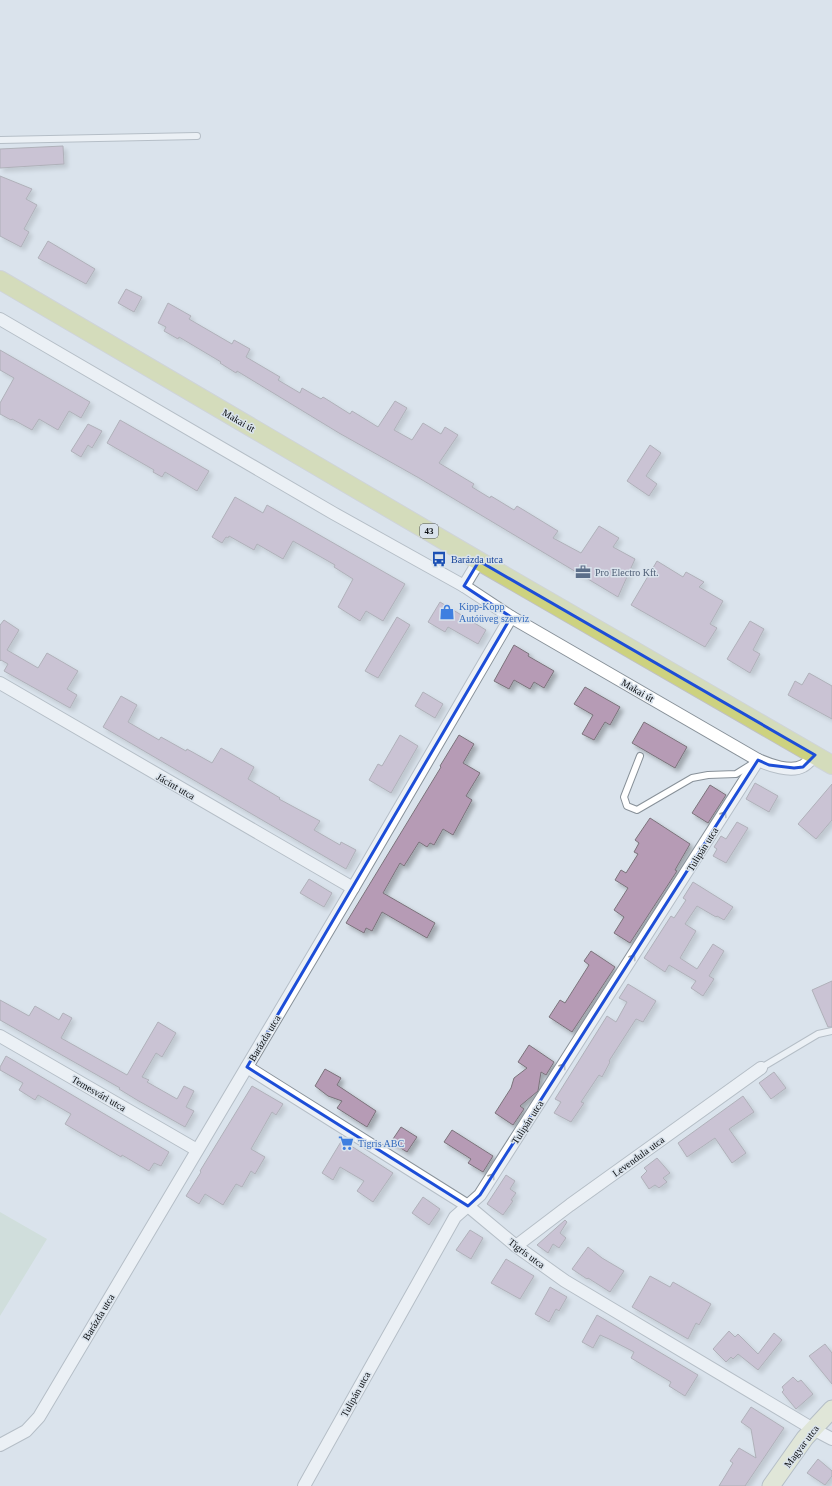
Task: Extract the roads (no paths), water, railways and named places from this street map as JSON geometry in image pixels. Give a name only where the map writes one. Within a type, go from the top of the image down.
[{"type":"main road","name":"Makai út","points":[[0,280],[479,561],[832,765]]},
{"type":"street","name":"Makai út","points":[[0,319],[326,509],[464,586],[511,617],[758,760],[769,765],[794,768],[803,766],[815,755]]},
{"type":"street","points":[[464,586],[479,561]]},
{"type":"street","name":"Barázda utca","points":[[0,1445],[26,1431],[39,1417],[353,888],[511,617]]},
{"type":"street","name":"Jácint utca","points":[[0,683],[353,888]]},
{"type":"street","name":"Tulipán utca","points":[[304,1486],[455,1217],[480,1195],[758,760]]},
{"type":"street","name":"Temesvári utca","points":[[0,1036],[197,1150]]},
{"type":"street","name":"Tigris utca","points":[[247,1067],[468,1206],[516,1246],[565,1281],[832,1439]]},
{"type":"street","name":"Levendula utca","points":[[516,1246],[570,1205],[761,1068]]},
{"type":"street","name":"Magyar utca","points":[[771,1486],[813,1429],[832,1409]]},
{"type":"lane","points":[[0,140],[197,136]]},
{"type":"lane","points":[[640,756],[624,797],[626,806],[637,810],[692,778],[708,775],[736,774],[758,760]]},
{"type":"lane","points":[[761,1068],[818,1034],[832,1031]]},
{"type":"place","name":"Barázda utca","points":[[439,559]]},
{"type":"place","name":"Pro Electro Kft.","points":[[583,572]]},
{"type":"place","name":"Kipp-Kopp Autóüveg szervíz","points":[[447,612]]},
{"type":"place","name":"Tigris ABC","points":[[346,1143]]}]
